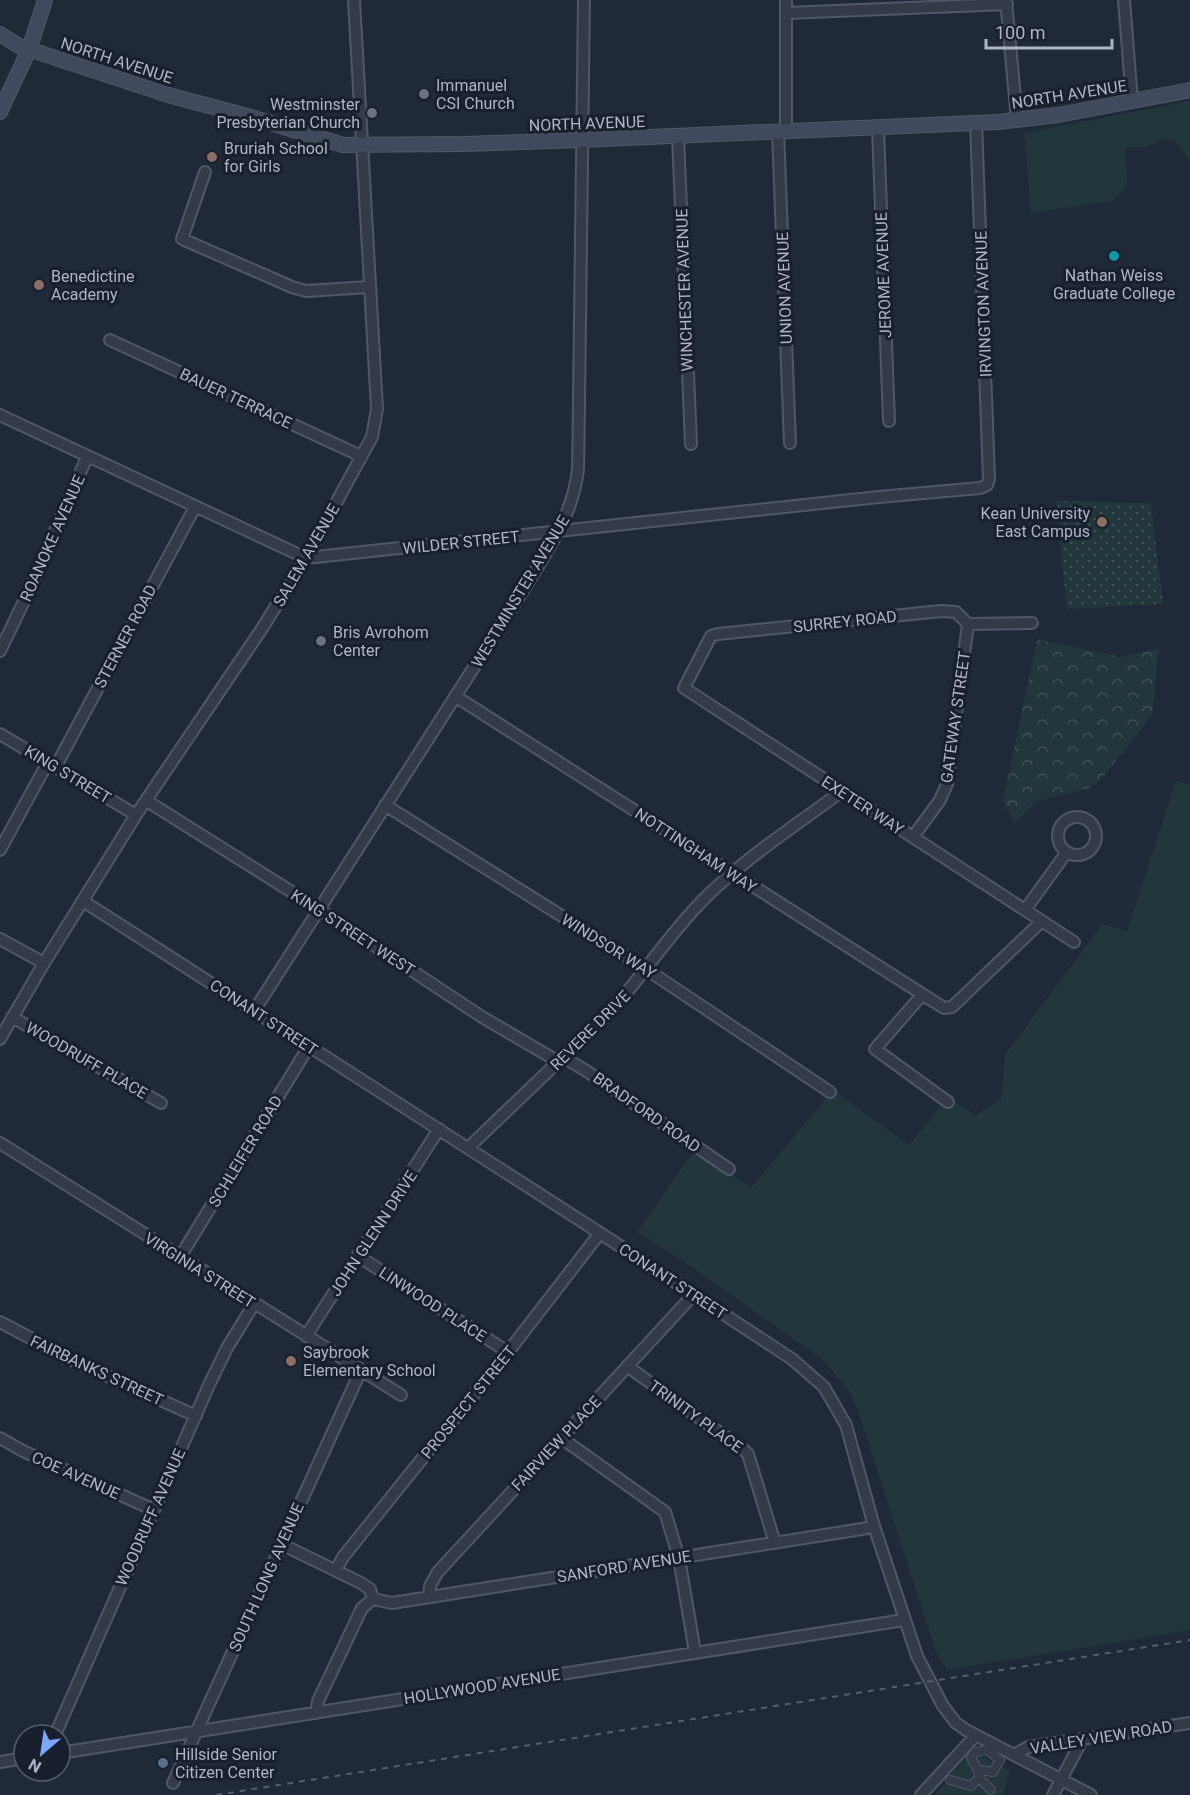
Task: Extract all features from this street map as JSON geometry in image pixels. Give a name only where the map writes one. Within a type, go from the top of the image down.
[{"type":"main road","points":[[0,112],[29,50],[45,0]]},
{"type":"main road","name":"NORTH AVENUE","points":[[0,34],[29,50],[168,95],[343,145],[462,144],[678,137],[878,129],[1017,120],[1190,90]]},
{"type":"street","name":"SALEM AVENUE","points":[[0,1039],[44,963],[136,815],[261,630],[306,558],[372,437],[376,409],[354,0]]},
{"type":"street","name":"WESTMINSTER AVENUE","points":[[254,1011],[559,531],[570,508],[578,470],[584,0]]},
{"type":"street","name":"UNION AVENUE","points":[[786,0],[782,132],[790,443]]},
{"type":"street","points":[[1124,0],[1132,101]]},
{"type":"street","points":[[786,13],[1006,2],[1017,120]]},
{"type":"street","name":"IRVINGTON AVENUE","points":[[976,122],[989,479],[987,485]]},
{"type":"street","name":"JEROME AVENUE","points":[[878,129],[889,421]]},
{"type":"street","name":"WINCHESTER AVENUE","points":[[678,137],[691,444]]},
{"type":"street","points":[[206,172],[182,239],[306,291],[369,287]]},
{"type":"street","name":"BAUER TERRACE","points":[[110,340],[361,456]]},
{"type":"street","points":[[0,415],[306,558]]},
{"type":"street","name":"ROANOKE AVENUE","points":[[0,651],[28,593],[87,457]]},
{"type":"street","name":"WILDER STREET","points":[[306,558],[980,488],[987,485]]},
{"type":"street","name":"STERNER ROAD","points":[[0,850],[52,764],[195,507]]},
{"type":"street","name":"SURREY ROAD","points":[[684,688],[711,636],[718,634],[941,611],[956,612],[968,624],[1032,623]]},
{"type":"street","name":"GATEWAY STREET","points":[[913,837],[940,800],[947,784],[968,624]]},
{"type":"street","name":"EXETER WAY","points":[[684,688],[1074,942]]},
{"type":"street","name":"NOTTINGHAM WAY","points":[[455,696],[944,1008],[952,1006],[1042,921]]},
{"type":"street","name":"KING STREET","points":[[0,734],[136,815]]},
{"type":"street","name":"REVERE DRIVE","points":[[469,1147],[612,1010],[705,898],[754,856],[842,791]]},
{"type":"street","name":"KING STREET WEST","points":[[147,801],[319,909],[482,1017],[561,1060]]},
{"type":"street","name":"WINDSOR WAY","points":[[385,805],[646,969],[830,1092]]},
{"type":"street","points":[[1025,910],[1067,852]]},
{"type":"street","name":"CONANT STREET","points":[[82,901],[469,1147],[694,1294],[792,1359],[824,1387],[846,1425],[874,1526],[904,1620],[917,1656],[935,1694],[956,1723],[1091,1795]]},
{"type":"street","points":[[0,939],[44,963]]},
{"type":"street","points":[[922,995],[875,1049],[948,1102]]},
{"type":"street","name":"WOODRUFF PLACE","points":[[12,1017],[161,1103]]},
{"type":"street","name":"SCHLEIFER ROAD","points":[[180,1257],[309,1046]]},
{"type":"street","name":"BRADFORD ROAD","points":[[561,1060],[588,1072],[729,1169]]},
{"type":"street","name":"JOHN GLENN DRIVE","points":[[306,1336],[440,1129]]},
{"type":"street","name":"VIRGINIA STREET","points":[[0,1143],[401,1395]]},
{"type":"street","name":"PROSPECT STREET","points":[[336,1570],[343,1557],[508,1352],[600,1233]]},
{"type":"street","name":"LINWOOD PLACE","points":[[358,1256],[508,1352]]},
{"type":"street","name":"FAIRVIEW PLACE","points":[[429,1597],[430,1586],[437,1573],[694,1294]]},
{"type":"street","name":"WOODRUFF AVENUE","points":[[61,1723],[227,1348],[254,1304]]},
{"type":"street","name":"FAIRBANKS STREET","points":[[0,1322],[72,1360],[196,1416]]},
{"type":"street","name":"TRINITY PLACE","points":[[627,1366],[748,1454],[775,1542]]},
{"type":"street","name":"SOUTH LONG AVENUE","points":[[173,1783],[361,1370]]},
{"type":"street","points":[[560,1437],[665,1512],[679,1558],[695,1652]]},
{"type":"street","name":"COE AVENUE","points":[[0,1438],[23,1451],[154,1510]]},
{"type":"street","name":"SANFORD AVENUE","points":[[373,1599],[392,1603],[874,1526]]},
{"type":"street","points":[[281,1545],[366,1586],[370,1589],[373,1599],[362,1608],[318,1701],[316,1713]]},
{"type":"street","name":"HOLLYWOOD AVENUE","points":[[72,1751],[904,1620]]},
{"type":"street","name":"VALLEY VIEW ROAD","points":[[1014,1755],[1028,1747],[1190,1723]]},
{"type":"street","points":[[921,1795],[976,1735]]},
{"type":"street","points":[[1053,1795],[1082,1740]]},
{"type":"street","points":[[950,1780],[971,1786],[979,1778],[991,1790]]},
{"type":"green space","points":[[1190,101],[1190,161],[1174,140],[1165,139],[1145,147],[1125,148],[1127,178],[1119,196],[1111,201],[1031,213],[1024,133]]},
{"type":"green space","points":[[1056,501],[1151,503],[1163,604],[1067,609]]},
{"type":"green space","points":[[1037,639],[1122,657],[1159,648],[1152,716],[1103,777],[1089,788],[1035,802],[1014,824],[1003,801]]},
{"type":"green space","points":[[1176,781],[1190,785],[1190,1630],[947,1670],[936,1652],[858,1411],[849,1391],[822,1359],[680,1259],[637,1232],[696,1148],[751,1188],[833,1090],[909,1145],[948,1097],[975,1115],[1001,1099],[1005,1055],[1102,924],[1127,931]]},
{"type":"green space","points":[[971,1750],[1010,1772],[1003,1795],[935,1795]]},
{"type":"railway","points":[[216,1795],[1190,1640]]},
{"type":"place","name":"Immanuel CSI Church","points":[[424,94]]},
{"type":"place","name":"Westminster Presbyterian Church","points":[[372,113]]},
{"type":"place","name":"Bruriah School for Girls","points":[[212,157]]},
{"type":"place","name":"Nathan Weiss Graduate College","points":[[1114,256]]},
{"type":"place","name":"Benedictine Academy","points":[[39,285]]},
{"type":"place","name":"Kean University East Campus","points":[[1102,522]]},
{"type":"place","name":"Bris Avrohom Center","points":[[321,641]]},
{"type":"place","name":"Saybrook Elementary School","points":[[291,1361]]},
{"type":"place","name":"Hillside Senior Citizen Center","points":[[163,1763]]}]
